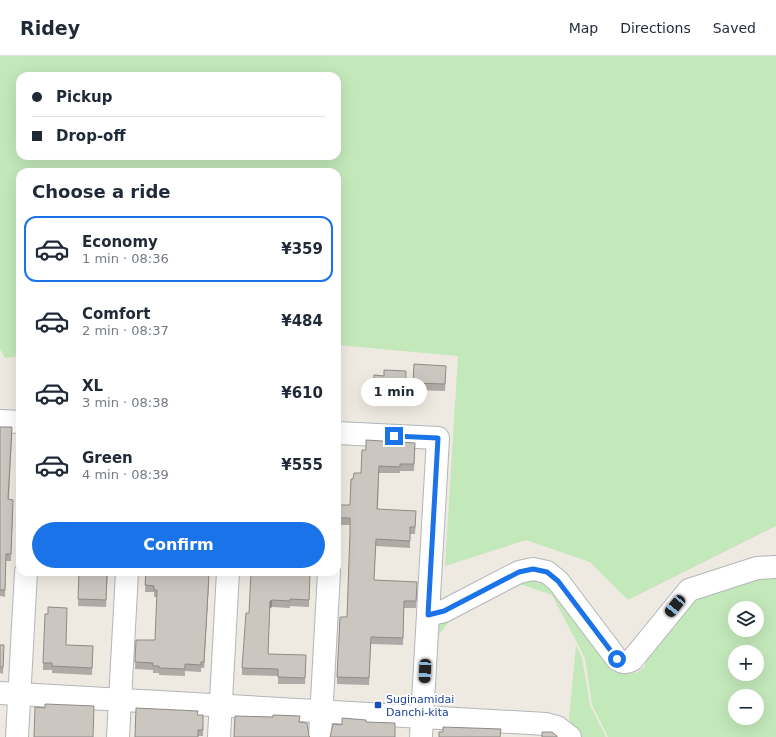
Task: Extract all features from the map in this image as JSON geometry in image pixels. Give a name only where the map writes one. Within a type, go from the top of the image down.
[{"type":"street","points":[[0,421],[16,422]]},
{"type":"street","points":[[341,432],[438,438],[422,727]]},
{"type":"street","points":[[428,615],[444,611],[519,572],[533,569],[547,572],[558,581],[617,659],[622,663],[627,663],[632,660],[689,590],[757,568],[776,567]]},
{"type":"street","points":[[17,737],[10,694],[25,576]]},
{"type":"street","points":[[118,737],[127,576]]},
{"type":"street","points":[[219,737],[228,576]]},
{"type":"street","points":[[320,737],[329,576]]},
{"type":"street","points":[[10,694],[321,711],[422,727],[522,730],[557,727],[570,737]]},
{"type":"green space","points":[[0,56],[776,56],[776,526],[628,600],[590,562],[526,540],[445,566],[458,356],[341,345],[341,168],[16,168],[16,357],[5,358],[0,349]]},
{"type":"green space","points":[[776,574],[776,737],[608,737],[592,705],[585,658],[552,595],[520,584],[452,618],[433,642],[435,629],[440,622],[522,579],[544,578],[620,672],[629,674],[637,672],[644,667],[651,647],[689,599]]},
{"type":"green space","points":[[576,645],[582,658],[590,705],[606,737],[579,737],[569,719]]},
{"type":"building","points":[[414,364],[446,366],[445,384],[413,383]]},
{"type":"building","points":[[384,370],[406,371],[405,396],[373,395],[374,375],[384,376]]},
{"type":"building","points":[[0,427],[12,427],[8,499],[13,500],[11,554],[6,554],[5,590],[0,590]]},
{"type":"building","points":[[366,440],[415,443],[414,464],[400,464],[400,467],[379,466],[377,509],[416,511],[415,527],[410,527],[410,541],[376,539],[374,580],[417,582],[416,601],[404,601],[403,638],[371,637],[369,678],[337,677],[340,617],[347,617],[350,532],[350,518],[341,518],[341,505],[350,505],[351,479],[353,479],[354,473],[361,473],[362,450],[366,450]]},
{"type":"building","points":[[79,576],[107,576],[106,600],[78,599]]},
{"type":"building","points":[[146,576],[209,576],[204,662],[201,662],[201,665],[185,664],[185,669],[159,668],[159,666],[153,666],[153,663],[135,662],[136,640],[155,640],[157,590],[154,590],[154,586],[145,585]]},
{"type":"building","points":[[251,576],[310,576],[309,600],[290,599],[290,601],[270,601],[268,654],[306,655],[305,678],[278,677],[278,669],[242,668],[246,613],[249,613]]},
{"type":"building","points":[[48,607],[67,608],[66,645],[93,646],[92,668],[52,666],[52,663],[43,663],[45,614],[48,614]]},
{"type":"building","points":[[0,645],[4,645],[3,667],[0,667]]},
{"type":"building","points":[[45,704],[94,706],[93,737],[34,737],[35,707],[45,708]]},
{"type":"building","points":[[136,708],[198,711],[197,715],[203,715],[203,730],[198,730],[198,737],[135,737]]},
{"type":"building","points":[[273,715],[300,716],[299,722],[307,723],[310,737],[234,737],[235,716],[273,717]]},
{"type":"building","points":[[342,718],[366,720],[366,722],[395,723],[395,737],[330,737],[333,724],[342,725]]},
{"type":"building","points":[[443,727],[501,729],[500,737],[439,737],[439,732],[443,732]]},
{"type":"building","points":[[542,732],[552,732],[557,737],[542,737]]},
{"type":"place","name":"Suginamidai Danchi-kita","points":[[378,705]]},
{"type":"route","points":[[394,436],[438,438],[428,615],[444,611],[519,572],[533,569],[547,572],[558,581],[617,659]]}]
